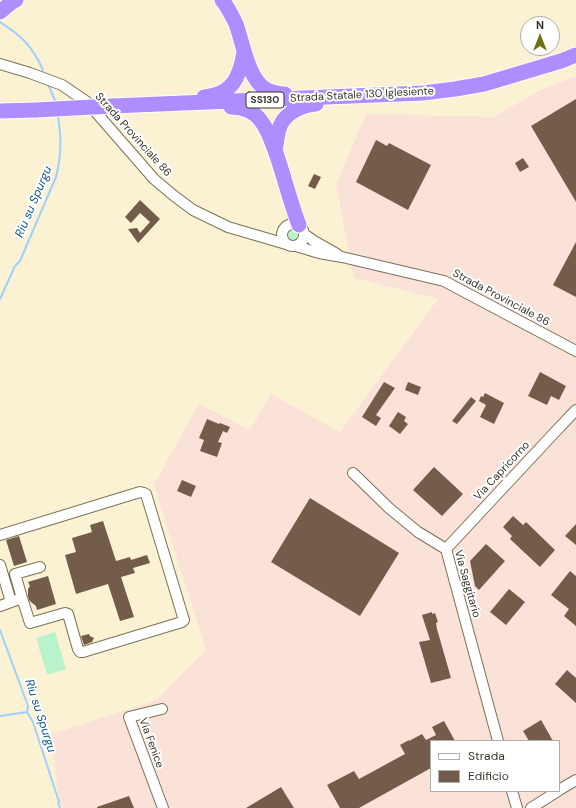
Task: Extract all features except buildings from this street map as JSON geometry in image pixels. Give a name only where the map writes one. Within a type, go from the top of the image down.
[{"type":"highway","points":[[1,9],[16,0]]},
{"type":"highway","points":[[222,0],[236,24],[244,52],[257,80],[268,91],[284,94],[342,91],[374,95]]},
{"type":"highway","points":[[157,105],[182,98],[212,96],[224,92],[235,81],[239,74],[244,52]]},
{"type":"highway","name":"Strada Statale 130 Iglesiente","points":[[0,111],[423,93],[484,84],[561,61],[576,54]]},
{"type":"highway","points":[[275,150],[281,123],[290,113],[312,104],[341,102],[374,95]]},
{"type":"highway","points":[[157,105],[182,109],[240,107],[248,110],[261,120],[275,150],[291,201],[293,229]]},
{"type":"street","name":"Strada Provinciale 86","points":[[0,59],[5,66],[30,73],[62,85],[87,102],[154,178],[192,210],[228,227],[256,236],[319,254],[342,257],[444,282],[571,345],[576,351]]},
{"type":"street","name":"Strada Provinciale 86","points":[[256,236],[293,229],[342,257]]},
{"type":"street","points":[[293,229],[303,240],[301,243],[291,245],[283,242],[282,238],[293,229]]},
{"type":"street","name":"Via Capricorno","points":[[446,549],[576,410]]},
{"type":"street","name":"Via Saggitario","points":[[353,473],[389,508],[418,532],[446,549],[498,740]]},
{"type":"street","points":[[0,535],[140,492],[144,493],[146,494],[184,620],[182,622],[80,652],[68,614],[66,613],[30,623],[15,574],[40,567]]},
{"type":"street","points":[[0,565],[11,602]]},
{"type":"street","points":[[0,606],[22,598]]},
{"type":"street","name":"Via Fenice","points":[[162,709],[129,717],[162,808]]},
{"type":"street","points":[[560,790],[576,780]]},
{"type":"street","points":[[512,792],[517,808]]},
{"type":"street","points":[[531,808],[557,792]]},
{"type":"shaded area","points":[[576,76],[576,808],[60,808],[51,734],[157,700],[206,650],[154,485],[199,404],[250,430],[271,394],[340,432],[438,299],[354,278],[336,185],[366,114],[493,117],[541,90]]},
{"type":"green space","points":[[293,226],[299,229],[302,235],[299,241],[293,244],[287,241],[284,235],[287,229]]},
{"type":"green space","points":[[55,632],[66,669],[47,675],[36,638]]},
{"type":"waterway","name":"Riu su Spurgu","points":[[0,22],[26,42],[35,54],[43,70]]},
{"type":"waterway","name":"Riu su Spurgu","points":[[48,84],[56,103]]},
{"type":"waterway","name":"Riu su Spurgu","points":[[0,299],[15,266],[20,261],[56,177],[60,146],[58,115]]},
{"type":"waterway","name":"Riu su Spurgu","points":[[0,630],[28,706],[27,712],[33,722],[60,808]]},
{"type":"waterway","points":[[0,716],[27,712]]}]
